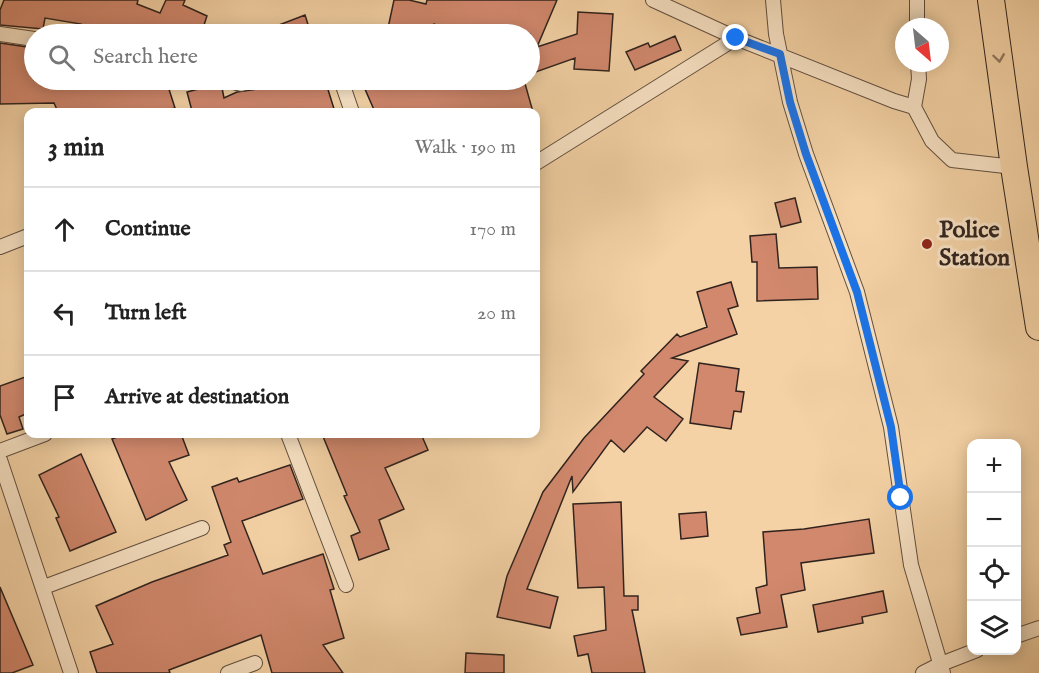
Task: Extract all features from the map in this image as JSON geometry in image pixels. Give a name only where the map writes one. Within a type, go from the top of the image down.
[{"type":"highway","points":[[991,0],[1039,327]]},
{"type":"street","points":[[653,0],[736,38],[914,107]]},
{"type":"street","points":[[773,0],[776,34],[790,102],[806,154],[857,292],[891,427],[911,565],[942,668]]},
{"type":"street","points":[[916,0],[917,18]]},
{"type":"street","points":[[0,34],[24,38]]},
{"type":"street","points":[[540,160],[736,38]]},
{"type":"street","points":[[919,72],[914,107],[932,141],[952,160],[1014,167]]},
{"type":"street","points":[[344,90],[351,108]]},
{"type":"street","points":[[0,247],[24,238]]},
{"type":"street","points":[[0,451],[34,438]]},
{"type":"street","points":[[290,438],[346,585]]},
{"type":"street","points":[[0,460],[72,673]]},
{"type":"street","points":[[44,587],[202,528]]},
{"type":"street","points":[[1021,635],[1039,628]]},
{"type":"street","points":[[923,673],[942,668],[969,655]]},
{"type":"street","points":[[228,673],[255,663]]},
{"type":"building","points":[[4,0],[138,0],[137,4],[160,13],[166,0],[185,0],[183,5],[207,16],[204,24],[81,24],[45,18],[44,24],[24,24],[24,27],[0,25],[0,10]]},
{"type":"building","points":[[394,0],[409,0],[426,4],[427,0],[557,0],[540,40],[540,24],[389,24]]},
{"type":"building","points":[[578,12],[613,14],[609,71],[574,69],[575,58],[540,70],[540,46],[577,34]]},
{"type":"building","points":[[305,15],[308,24],[282,24]]},
{"type":"building","points":[[675,36],[681,50],[635,70],[626,52],[648,43],[650,47]]},
{"type":"building","points":[[0,43],[24,47],[24,90],[169,90],[175,108],[56,108],[54,103],[0,104]]},
{"type":"building","points":[[222,90],[224,98],[237,92],[328,90],[334,108],[191,108],[187,92]]},
{"type":"building","points":[[365,90],[527,90],[532,108],[373,108]]},
{"type":"building","points":[[795,198],[801,222],[781,227],[775,203]]},
{"type":"building","points":[[776,234],[779,268],[817,267],[818,299],[757,301],[757,262],[752,262],[750,236]]},
{"type":"building","points":[[731,282],[738,306],[728,309],[737,334],[672,358],[688,361],[654,397],[683,419],[666,441],[647,427],[624,452],[611,440],[573,492],[572,476],[527,589],[558,597],[550,628],[497,617],[507,576],[543,492],[584,438],[644,374],[641,371],[677,334],[680,337],[707,327],[697,292]]},
{"type":"building","points":[[699,363],[739,369],[736,391],[744,392],[741,412],[734,411],[731,429],[690,423]]},
{"type":"building","points":[[24,377],[24,415],[19,417],[23,429],[7,434],[0,415],[0,386]]},
{"type":"building","points":[[183,438],[189,455],[169,462],[187,500],[146,520],[112,439]]},
{"type":"building","points":[[324,438],[423,438],[428,450],[385,468],[404,509],[379,520],[389,549],[359,560],[351,536],[360,532],[344,496],[347,495]]},
{"type":"building","points":[[81,454],[116,532],[70,551],[56,518],[59,517],[39,475]]},
{"type":"building","points":[[290,465],[303,499],[242,521],[263,574],[323,554],[334,589],[330,590],[344,638],[323,645],[343,673],[272,673],[261,635],[169,670],[170,673],[97,673],[90,652],[113,644],[96,606],[152,582],[228,555],[224,545],[231,542],[212,487],[237,478],[239,482]]},
{"type":"building","points":[[621,502],[624,596],[638,596],[638,610],[632,610],[645,673],[592,673],[588,654],[578,656],[574,636],[606,630],[604,587],[578,588],[573,504]]},
{"type":"building","points":[[706,512],[708,536],[681,539],[679,514]]},
{"type":"building","points":[[869,519],[874,553],[801,563],[805,590],[781,595],[787,627],[741,635],[737,618],[760,613],[756,588],[767,585],[763,532],[804,529]]},
{"type":"building","points":[[0,587],[33,665],[12,673],[0,673]]},
{"type":"building","points":[[883,591],[887,612],[862,617],[863,623],[818,632],[813,605]]},
{"type":"building","points":[[466,653],[504,655],[504,673],[465,673]]},
{"type":"place","name":"Police Station","points":[[927,244]]},
{"type":"route","points":[[736,38],[780,54],[790,102],[806,154],[857,292],[891,427],[901,498]]}]
